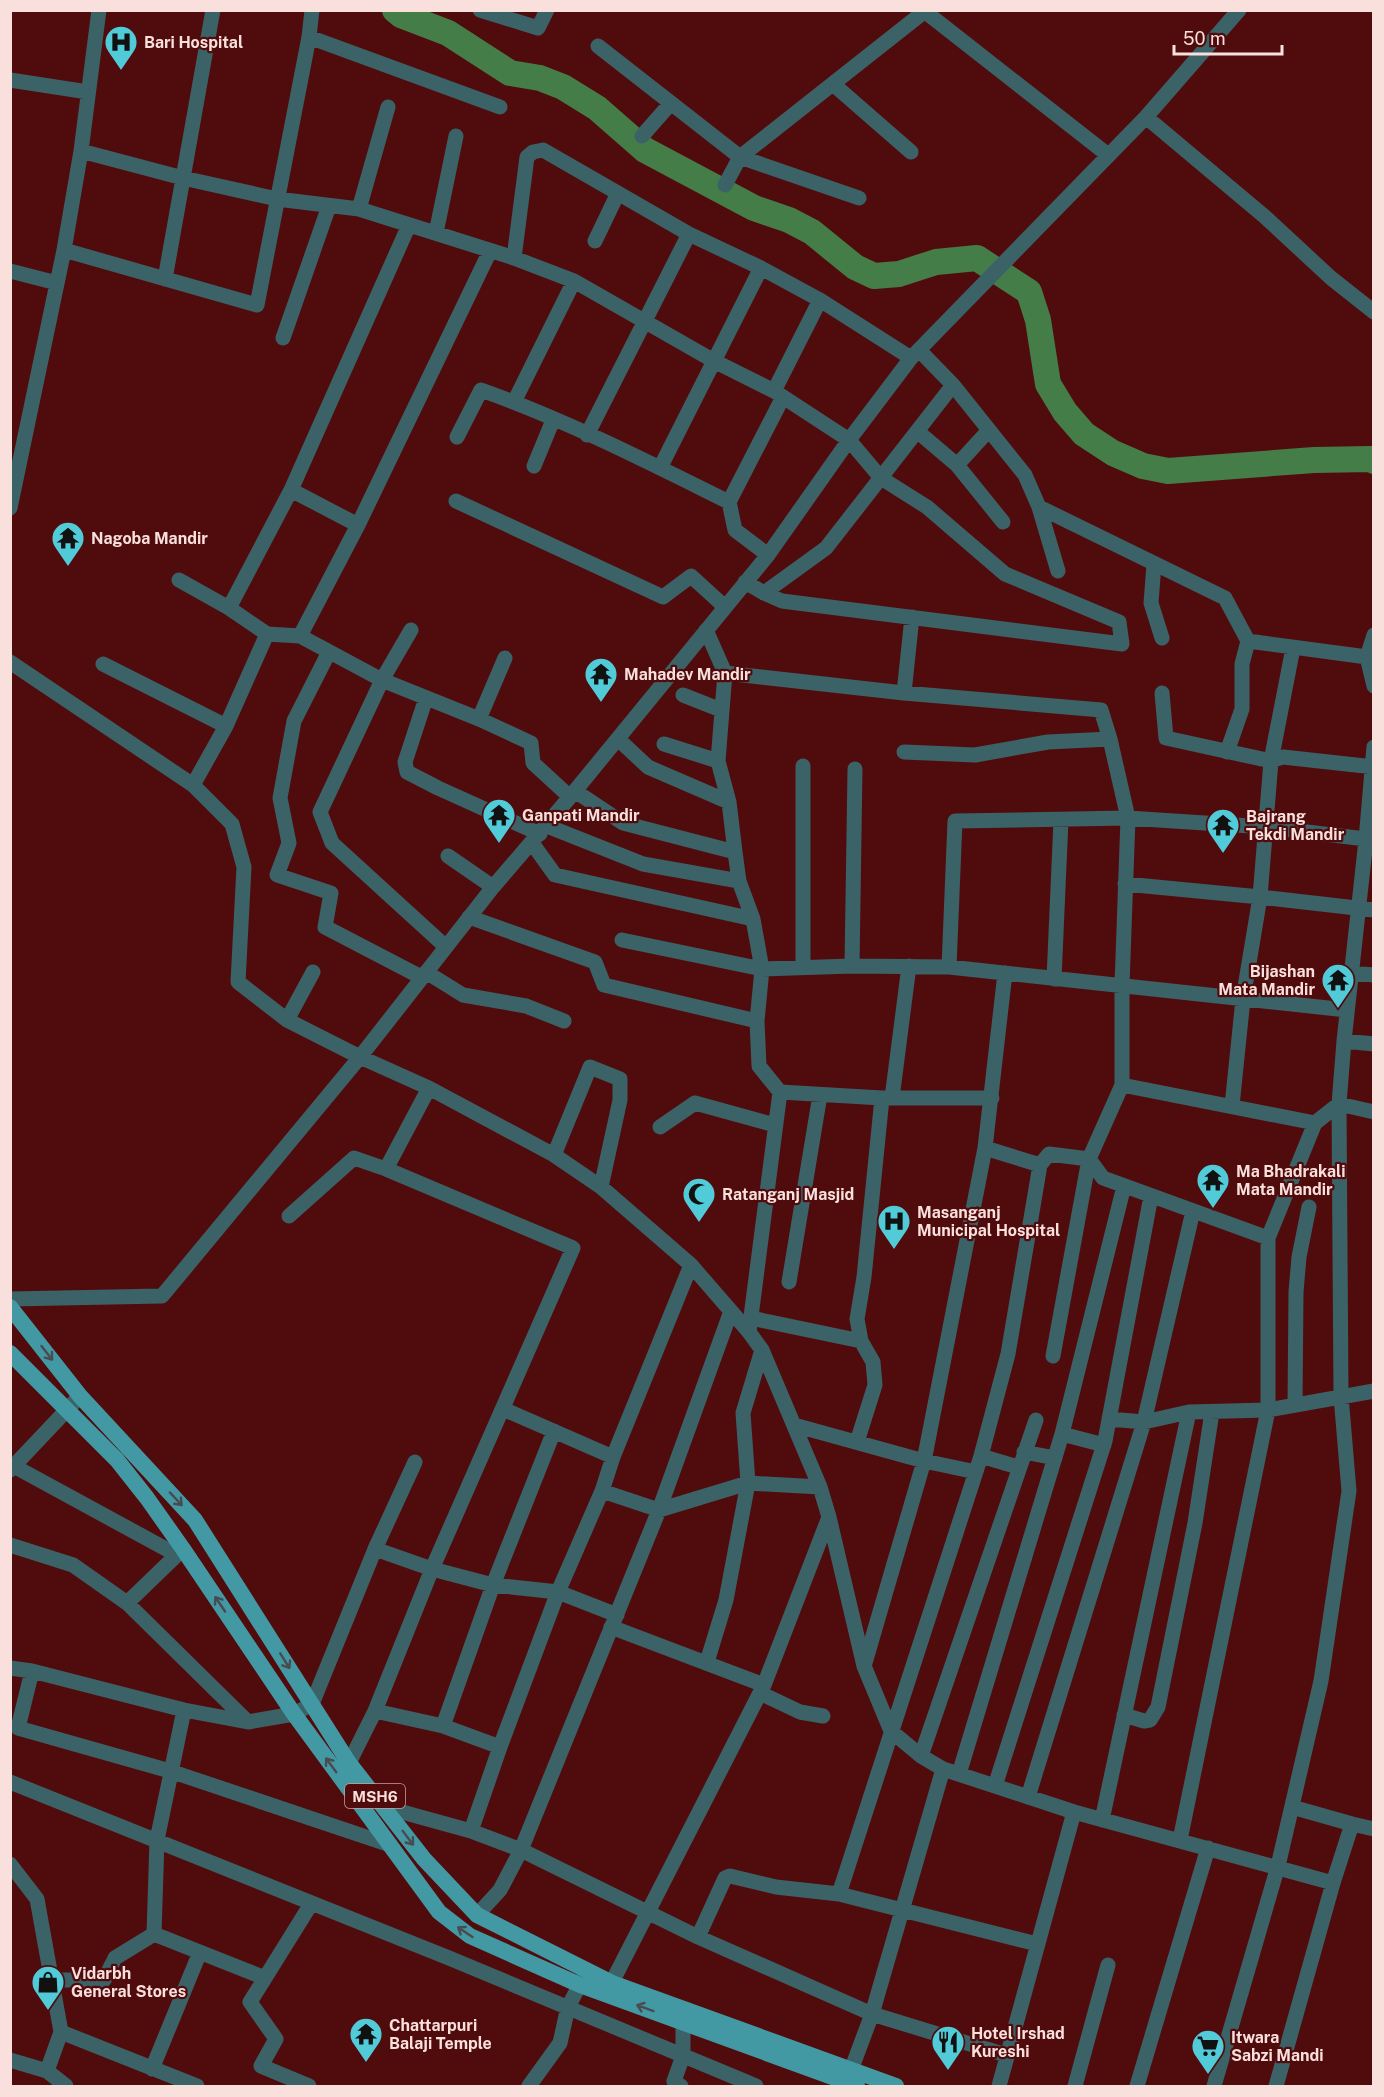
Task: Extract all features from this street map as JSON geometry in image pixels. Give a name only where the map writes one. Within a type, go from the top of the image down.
[{"type":"main road","name":"MSH6","points":[[10,1308],[80,1396],[195,1520],[349,1763],[424,1859],[477,1915],[583,1978]]},
{"type":"main road","name":"MSH6","points":[[10,1353],[117,1460],[294,1714],[439,1912],[450,1922],[489,1946],[583,1978],[852,2080]]},
{"type":"main road","name":"MSH6","points":[[609,1988],[683,2022],[852,2080],[896,2086]]},
{"type":"street","points":[[10,508],[64,250],[81,151],[99,10]]},
{"type":"street","points":[[165,279],[213,10]]},
{"type":"street","points":[[64,250],[256,304],[309,36],[312,10]]},
{"type":"street","points":[[480,10],[538,28],[547,10]]},
{"type":"street","points":[[10,1299],[162,1296],[360,1057],[493,887],[540,834],[768,555],[849,440],[915,354],[1146,117],[1239,10]]},
{"type":"street","points":[[725,185],[740,157],[924,11],[1108,155]]},
{"type":"street","points":[[309,36],[500,108]]},
{"type":"street","points":[[598,46],[740,157],[859,198]]},
{"type":"street","points":[[10,80],[88,92]]},
{"type":"street","points":[[833,84],[911,152]]},
{"type":"street","points":[[642,136],[671,103]]},
{"type":"street","points":[[359,209],[388,108]]},
{"type":"street","points":[[1146,117],[1264,216],[1331,278],[1374,312]]},
{"type":"street","points":[[436,233],[456,136]]},
{"type":"street","points":[[514,258],[525,164],[527,157],[532,153],[543,150],[689,234],[761,268],[915,354],[953,385],[1025,475],[1039,507],[1058,571]]},
{"type":"street","points":[[81,151],[277,199],[359,209],[514,258],[574,281],[714,361],[778,394],[849,440],[881,478],[927,507],[1005,574],[1119,622],[1122,645],[782,601],[764,594],[745,582]]},
{"type":"street","points":[[595,242],[618,193]]},
{"type":"street","points":[[283,338],[329,206]]},
{"type":"street","points":[[229,608],[291,490],[409,225]]},
{"type":"street","points":[[587,435],[689,234]]},
{"type":"street","points":[[300,636],[358,525],[490,251]]},
{"type":"street","points":[[660,468],[761,268]]},
{"type":"street","points":[[10,271],[57,283]]},
{"type":"street","points":[[514,402],[574,281]]},
{"type":"street","points":[[768,555],[735,530],[729,502],[820,300]]},
{"type":"street","points":[[764,594],[826,548],[953,385]]},
{"type":"street","points":[[457,437],[482,390],[514,402],[660,468],[729,502]]},
{"type":"street","points":[[534,466],[553,420]]},
{"type":"street","points":[[957,465],[989,430]]},
{"type":"street","points":[[917,431],[957,465],[1003,522]]},
{"type":"street","points":[[291,490],[358,525]]},
{"type":"street","points":[[456,501],[663,597],[691,576],[725,607]]},
{"type":"street","points":[[1039,507],[1225,598],[1248,641],[1242,664],[1242,709],[1227,752]]},
{"type":"street","points":[[1154,564],[1151,603],[1162,638]]},
{"type":"street","points":[[178,580],[229,608],[267,634],[300,636],[382,680],[479,719],[531,743],[533,763],[573,794],[623,823],[735,852]]},
{"type":"street","points":[[904,693],[912,617]]},
{"type":"street","points":[[411,630],[382,680],[320,812],[333,843],[446,947]]},
{"type":"street","points":[[706,630],[725,673],[718,761],[729,802],[739,881],[753,919],[762,969],[757,1021],[759,1066],[780,1092],[887,1098],[992,1098]]},
{"type":"street","points":[[193,785],[226,726],[267,634]]},
{"type":"street","points":[[1374,635],[1370,660],[1374,686]]},
{"type":"street","points":[[1248,641],[1370,660]]},
{"type":"street","points":[[1232,1106],[1243,999],[1260,897],[1271,761],[1293,648]]},
{"type":"street","points":[[329,652],[294,721],[280,798],[289,843],[277,875],[331,893],[326,927],[463,995],[526,1006],[564,1022]]},
{"type":"street","points":[[479,719],[505,658]]},
{"type":"street","points":[[10,662],[193,785],[232,824],[244,867],[238,982],[287,1020],[360,1057],[429,1088],[554,1155],[601,1186],[691,1265],[730,1311],[750,1325],[861,1341]]},
{"type":"street","points":[[103,664],[226,726]]},
{"type":"street","points":[[725,673],[904,693],[1101,710],[1128,818],[1122,985],[1122,1085],[1089,1159],[1053,1356]]},
{"type":"street","points":[[1162,693],[1166,738],[1271,761],[1283,757],[1372,767]]},
{"type":"street","points":[[683,695],[721,710]]},
{"type":"street","points":[[426,698],[405,762],[407,771],[438,788],[540,834],[643,864],[739,881]]},
{"type":"street","points":[[618,739],[648,767],[729,802]]},
{"type":"street","points":[[904,752],[975,755],[1048,742],[1110,739]]},
{"type":"street","points":[[664,744],[718,761]]},
{"type":"street","points":[[1214,2086],[1278,1866],[1321,1681],[1349,1491],[1341,1396],[1340,1104],[1350,973],[1358,909],[1368,872],[1374,747]]},
{"type":"street","points":[[803,766],[803,968]]},
{"type":"street","points":[[852,966],[855,769]]},
{"type":"street","points":[[949,967],[954,821],[1128,818],[1266,827],[1370,840]]},
{"type":"street","points":[[1053,979],[1061,820]]},
{"type":"street","points":[[540,834],[555,875],[753,919]]},
{"type":"street","points":[[448,856],[493,887]]},
{"type":"street","points":[[1125,884],[1374,910]]},
{"type":"street","points":[[470,917],[595,962],[604,985],[757,1021]]},
{"type":"street","points":[[622,940],[762,969],[852,966],[949,967],[1347,1010]]},
{"type":"street","points":[[857,1442],[875,1384],[873,1362],[861,1341],[857,1319],[887,1098],[909,966]]},
{"type":"street","points":[[287,1020],[313,972]]},
{"type":"street","points":[[864,1666],[924,1461],[985,1148],[1005,973]]},
{"type":"street","points":[[1350,973],[1374,975]]},
{"type":"street","points":[[1344,1041],[1374,1044]]},
{"type":"street","points":[[554,1155],[590,1067],[620,1079],[620,1100],[601,1186]]},
{"type":"street","points":[[1122,1085],[1315,1123]]},
{"type":"street","points":[[386,1169],[429,1088]]},
{"type":"street","points":[[780,1092],[750,1325],[820,1487],[864,1666],[891,1731],[921,1756],[943,1769],[1074,1812],[1333,1882]]},
{"type":"street","points":[[789,1282],[820,1095]]},
{"type":"street","points":[[660,1127],[695,1102],[775,1125]]},
{"type":"street","points":[[1340,1104],[1374,1112]]},
{"type":"street","points":[[1180,1840],[1268,1410],[1268,1238],[1315,1123],[1340,1104]]},
{"type":"street","points":[[985,1148],[1040,1165]]},
{"type":"street","points":[[839,1894],[981,1456],[1008,1354],[1040,1165],[1049,1154],[1089,1159],[1102,1178],[1268,1238]]},
{"type":"street","points":[[289,1216],[354,1158],[386,1169],[573,1248],[432,1569],[375,1712],[349,1763]]},
{"type":"street","points":[[959,1774],[1062,1434],[1124,1186]]},
{"type":"street","points":[[994,1786],[1104,1445],[1151,1196]]},
{"type":"street","points":[[1295,1405],[1296,1292],[1299,1257],[1309,1207]]},
{"type":"street","points":[[1028,1797],[1144,1422],[1193,1211]]},
{"type":"street","points":[[471,1831],[558,1592],[602,1491],[613,1457],[691,1265]]},
{"type":"street","points":[[477,1915],[500,1890],[521,1850],[659,1510],[730,1311]]},
{"type":"street","points":[[707,1662],[726,1600],[748,1483],[743,1413],[762,1350]]},
{"type":"street","points":[[1109,1419],[1144,1422],[1189,1412],[1268,1410],[1374,1391]]},
{"type":"street","points":[[80,1396],[11,1466],[180,1552],[127,1602]]},
{"type":"street","points":[[503,1409],[613,1457]]},
{"type":"street","points":[[1102,1820],[1189,1412]]},
{"type":"street","points":[[1125,1715],[1144,1721],[1150,1720],[1158,1707],[1195,1523],[1212,1412]]},
{"type":"street","points":[[921,1756],[1036,1420]]},
{"type":"street","points":[[794,1425],[924,1461],[976,1472]]},
{"type":"street","points":[[443,1726],[493,1585],[554,1431]]},
{"type":"street","points":[[1062,1434],[1104,1445]]},
{"type":"street","points":[[981,1456],[1021,1460],[1055,1458]]},
{"type":"street","points":[[10,1668],[32,1671],[184,1710],[248,1722],[294,1714],[312,1704],[375,1549],[415,1462]]},
{"type":"street","points":[[602,1491],[659,1510],[748,1483],[820,1487]]},
{"type":"street","points":[[609,1988],[650,1912],[762,1689],[829,1517]]},
{"type":"street","points":[[10,1545],[74,1565],[127,1602],[248,1722]]},
{"type":"street","points":[[375,1549],[432,1569],[493,1585],[558,1592],[614,1621],[762,1689],[800,1712],[823,1716]]},
{"type":"street","points":[[32,1671],[18,1728],[170,1771],[390,1845]]},
{"type":"street","points":[[154,1934],[157,1840],[184,1710]]},
{"type":"street","points":[[375,1712],[443,1726],[500,1747]]},
{"type":"street","points":[[852,2080],[943,1769]]},
{"type":"street","points":[[10,1782],[568,2007],[756,2086]]},
{"type":"street","points":[[384,1807],[471,1831],[521,1850],[698,1937],[872,2014],[1006,2055]]},
{"type":"street","points":[[1292,1807],[1374,1829]]},
{"type":"street","points":[[999,2086],[1074,1812]]},
{"type":"street","points":[[1276,2086],[1333,1882],[1352,1824]]},
{"type":"street","points":[[1137,2086],[1208,1848]]},
{"type":"street","points":[[10,1864],[37,1899],[61,2032],[47,2071]]},
{"type":"street","points":[[698,1937],[725,1878],[730,1876],[776,1887],[839,1894],[1037,1944]]},
{"type":"street","points":[[309,2086],[261,2066],[276,2039],[250,2002],[310,1904]]},
{"type":"street","points":[[154,1934],[265,1978]]},
{"type":"street","points":[[51,1980],[104,1980],[115,1958],[154,1934]]},
{"type":"street","points":[[152,2068],[200,1952]]},
{"type":"street","points":[[1075,2086],[1108,1965]]},
{"type":"street","points":[[529,2086],[560,2043],[568,2007],[583,1978]]},
{"type":"street","points":[[681,2086],[674,2081],[683,2056],[683,2022]]},
{"type":"street","points":[[61,2032],[197,2086]]},
{"type":"street","points":[[10,2060],[47,2071],[66,2086]]},
{"type":"waterway","points":[[395,10],[401,15],[448,33],[510,73],[540,78],[563,87],[597,108],[645,150],[754,208],[789,220],[812,232],[855,267],[874,276],[899,274],[936,262],[977,258],[1029,292],[1038,320],[1048,384],[1065,412],[1084,434],[1113,453],[1143,466],[1168,471],[1314,460],[1371,459],[1374,461]]},
{"type":"place","name":"Bari Hospital","points":[[121,71]]},
{"type":"place","name":"Nagoba Mandir","points":[[68,567]]},
{"type":"place","name":"Mahadev Mandir","points":[[601,703]]},
{"type":"place","name":"Ganpati Mandir","points":[[499,844]]},
{"type":"place","name":"Bajrang Tekdi Mandir","points":[[1223,854]]},
{"type":"place","name":"Bijashan Mata Mandir","points":[[1338,1009]]},
{"type":"place","name":"Ma Bhadrakali Mata Mandir","points":[[1213,1209]]},
{"type":"place","name":"Ratanganj Masjid","points":[[699,1223]]},
{"type":"place","name":"Masanganj Municipal Hospital","points":[[894,1250]]},
{"type":"place","name":"Vidarbh General Stores","points":[[48,2011]]},
{"type":"place","name":"Chattarpuri Balaji Temple","points":[[366,2063]]},
{"type":"place","name":"Hotel Irshad Kureshi","points":[[948,2071]]},
{"type":"place","name":"Itwara Sabzi Mandi","points":[[1208,2075]]}]
